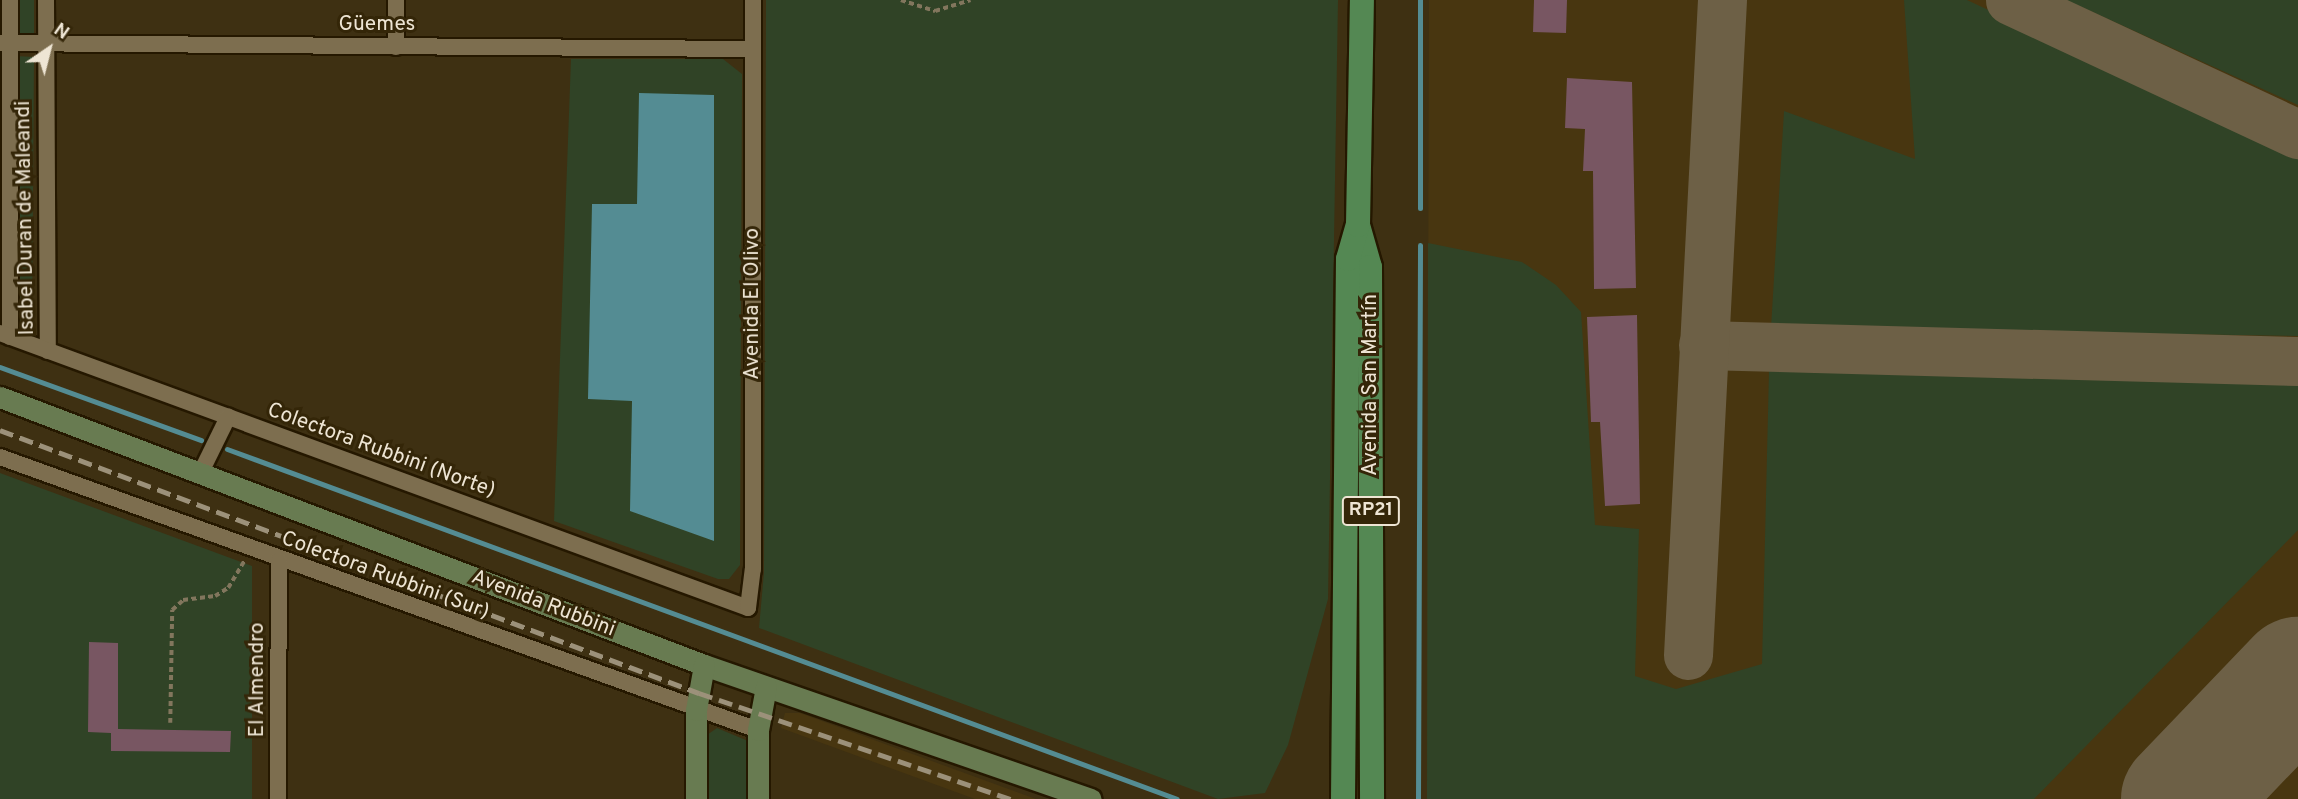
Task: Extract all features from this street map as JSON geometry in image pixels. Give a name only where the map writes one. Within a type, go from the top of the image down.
[{"type":"main road","name":"Avenida San Martín","points":[[1343,799],[1348,259],[1358,225],[1362,0]]},
{"type":"main road","name":"Avenida San Martín","points":[[1358,225],[1370,267],[1372,799]]},
{"type":"main road","name":"Avenida Rubbini","points":[[0,397],[704,665],[1090,799]]},
{"type":"main road","points":[[696,799],[696,709],[704,665]]},
{"type":"main road","points":[[758,799],[758,730],[766,687]]},
{"type":"street","name":"Isabel Duran de Maleandi","points":[[5,335],[5,43],[9,0]]},
{"type":"street","name":"Isabel Duran de Maleandi","points":[[46,0],[44,44],[48,351]]},
{"type":"street","points":[[396,0],[396,47]]},
{"type":"street","name":"Avenida El Olivo","points":[[748,608],[752,569],[753,0]]},
{"type":"street","name":"Güemes","points":[[5,43],[753,49]]},
{"type":"street","name":"Colectora Rubbini (Norte)","points":[[5,335],[748,608]]},
{"type":"street","points":[[200,474],[228,417]]},
{"type":"street","name":"Colectora Rubbini (Sur)","points":[[0,457],[279,561],[758,730]]},
{"type":"street","name":"El Almendro","points":[[278,799],[279,561]]},
{"type":"path","points":[[901,0],[935,11],[970,0]]},
{"type":"path","points":[[170,723],[172,610],[183,600],[215,596],[228,588],[248,549]]},
{"type":"shaded area","points":[[1429,0],[2298,0],[2298,799],[1427,799]]},
{"type":"shaded area","points":[[785,713],[800,713],[1036,799],[975,799],[781,728]]},
{"type":"green space","points":[[17,0],[34,0],[34,34],[16,34]]},
{"type":"green space","points":[[766,0],[1338,0],[1328,599],[1288,745],[1265,793],[1218,799],[759,628],[764,572]]},
{"type":"green space","points":[[1904,0],[1967,0],[2298,154],[2298,336],[1771,328],[1784,111],[1915,159]]},
{"type":"green space","points":[[2066,0],[2298,0],[2298,105]]},
{"type":"green space","points":[[16,56],[34,57],[32,327],[16,322]]},
{"type":"green space","points":[[571,59],[723,59],[742,74],[740,565],[729,579],[718,579],[554,521]]},
{"type":"green space","points":[[0,61],[4,65],[0,303]]},
{"type":"green space","points":[[1428,243],[1522,262],[1556,285],[1581,312],[1595,525],[1639,529],[1635,676],[1676,689],[1762,664],[1769,371],[2298,375],[2298,530],[2034,799],[1427,799]]},
{"type":"green space","points":[[0,473],[252,566],[252,799],[0,799]]},
{"type":"green space","points":[[717,728],[748,741],[752,799],[703,799],[704,737]]},
{"type":"water","points":[[639,93],[714,95],[714,541],[630,511],[632,401],[588,399],[592,204],[637,204]]},
{"type":"building","points":[[1534,0],[1567,0],[1566,33],[1533,32]]},
{"type":"building","points":[[1567,78],[1632,82],[1636,288],[1594,289],[1593,171],[1583,171],[1585,129],[1565,128]]},
{"type":"building","points":[[1637,315],[1640,504],[1605,506],[1600,422],[1591,422],[1587,317]]},
{"type":"building","points":[[89,642],[118,643],[118,729],[231,731],[230,752],[111,751],[111,733],[88,732]]},
{"type":"waterway","points":[[1420,0],[1420,208]]},
{"type":"waterway","points":[[1418,799],[1420,245]]},
{"type":"waterway","points":[[0,367],[201,440]]},
{"type":"waterway","points":[[227,449],[1177,799]]},
{"type":"taxiway","points":[[1688,655],[1722,0]]},
{"type":"taxiway","points":[[2010,0],[2298,134]]},
{"type":"taxiway","points":[[1703,345],[2298,361]]},
{"type":"runway","points":[[2182,799],[2298,678]]},
{"type":"railway","points":[[0,430],[699,693],[1011,799]]}]
